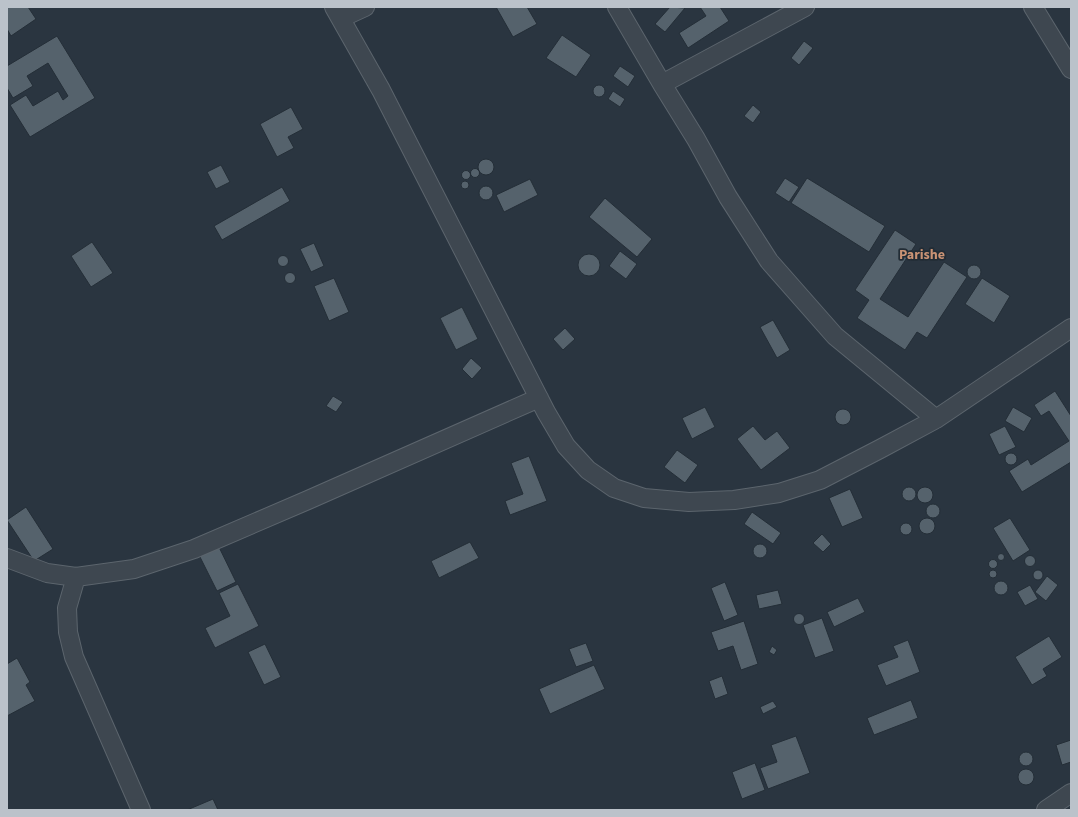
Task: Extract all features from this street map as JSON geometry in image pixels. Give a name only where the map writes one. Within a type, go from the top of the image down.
[{"type":"street","points":[[365,7],[338,13],[381,90],[539,398],[566,446],[588,470],[614,488],[644,498],[689,502],[734,500],[779,493],[820,480],[936,419],[1071,328]]},
{"type":"street","points":[[618,7],[662,84],[696,139],[728,197],[769,261],[835,336],[936,419]]},
{"type":"street","points":[[662,84],[806,7]]},
{"type":"street","points":[[1033,7],[1071,69]]},
{"type":"street","points":[[7,558],[47,573],[76,578],[134,569],[194,549],[539,398]]},
{"type":"street","points":[[76,578],[67,608],[68,632],[74,657],[141,810]]},
{"type":"street","points":[[1046,810],[1071,793]]},
{"type":"building","points":[[7,7],[28,7],[36,19],[11,36],[7,29]]},
{"type":"building","points":[[496,7],[527,7],[537,24],[513,37]]},
{"type":"building","points":[[670,7],[685,8],[665,32],[655,24]]},
{"type":"building","points":[[700,7],[720,7],[729,21],[688,48],[679,33],[706,16]]},
{"type":"building","points":[[562,35],[591,55],[576,77],[546,58]]},
{"type":"building","points":[[57,36],[95,98],[30,137],[10,105],[26,95],[33,106],[58,91],[63,100],[68,96],[48,63],[27,76],[33,86],[13,98],[7,88],[7,66]]},
{"type":"building","points":[[804,41],[813,48],[799,65],[791,58]]},
{"type":"building","points":[[620,66],[635,76],[628,87],[613,76]]},
{"type":"building","points":[[599,85],[603,87],[605,91],[603,95],[599,97],[595,95],[593,91],[595,87]]},
{"type":"building","points":[[613,91],[625,99],[620,107],[608,99]]},
{"type":"building","points":[[753,105],[761,112],[753,123],[744,116]]},
{"type":"building","points":[[291,107],[303,129],[288,137],[294,148],[277,157],[260,124]]},
{"type":"building","points":[[486,159],[493,164],[494,167],[489,174],[486,175],[479,170],[478,167],[483,160]]},
{"type":"building","points":[[221,165],[230,182],[216,189],[207,172]]},
{"type":"building","points":[[473,169],[477,169],[479,173],[477,177],[473,177],[471,175],[471,171]]},
{"type":"building","points":[[466,170],[471,175],[466,180],[461,175]]},
{"type":"building","points":[[785,178],[799,187],[789,202],[775,193]]},
{"type":"building","points":[[807,178],[885,226],[869,252],[791,203]]},
{"type":"building","points":[[530,179],[538,195],[504,212],[496,195]]},
{"type":"building","points":[[463,181],[467,181],[469,185],[467,189],[463,189],[461,187],[461,183]]},
{"type":"building","points":[[483,186],[489,186],[493,190],[493,196],[489,200],[483,200],[479,196],[479,190]]},
{"type":"building","points":[[282,187],[290,201],[222,240],[214,226]]},
{"type":"building","points":[[605,198],[652,239],[637,257],[589,217]]},
{"type":"building","points":[[895,230],[916,244],[880,299],[908,317],[944,262],[967,277],[927,338],[917,332],[905,350],[857,318],[869,300],[855,290]]},
{"type":"building","points":[[92,242],[113,273],[91,287],[71,256]]},
{"type":"building","points":[[314,243],[324,266],[311,272],[300,249]]},
{"type":"building","points":[[620,251],[637,264],[626,279],[609,266]]},
{"type":"building","points":[[585,254],[593,254],[600,261],[600,269],[593,276],[585,276],[578,269],[578,261]]},
{"type":"building","points":[[283,255],[287,257],[289,261],[287,265],[283,267],[279,265],[277,261],[279,257]]},
{"type":"building","points":[[974,265],[979,267],[981,272],[979,277],[974,279],[969,277],[967,272],[969,267]]},
{"type":"building","points":[[290,272],[294,274],[296,278],[294,282],[290,284],[286,282],[284,278],[286,274]]},
{"type":"building","points":[[334,278],[349,312],[329,321],[314,286]]},
{"type":"building","points":[[982,278],[1010,296],[994,323],[965,304]]},
{"type":"building","points":[[462,307],[478,339],[456,350],[440,318]]},
{"type":"building","points":[[773,320],[790,350],[777,358],[760,327]]},
{"type":"building","points":[[565,328],[575,339],[563,350],[553,339]]},
{"type":"building","points":[[471,358],[482,368],[472,379],[462,369]]},
{"type":"building","points":[[1055,391],[1071,416],[1071,462],[1022,492],[1009,471],[1028,459],[1031,465],[1069,441],[1049,411],[1041,416],[1034,405]]},
{"type":"building","points":[[333,396],[343,402],[336,412],[326,406]]},
{"type":"building","points":[[705,407],[715,427],[692,439],[682,418]]},
{"type":"building","points":[[1013,407],[1032,418],[1024,432],[1005,421]]},
{"type":"building","points":[[843,409],[849,411],[851,417],[849,423],[843,425],[837,423],[835,417],[837,411]]},
{"type":"building","points":[[753,426],[765,440],[777,431],[790,448],[761,470],[737,439]]},
{"type":"building","points":[[1005,426],[1016,447],[999,455],[989,434]]},
{"type":"building","points":[[677,450],[698,465],[685,483],[664,467]]},
{"type":"building","points":[[1013,453],[1016,454],[1016,464],[1009,465],[1006,464],[1005,457],[1006,454]]},
{"type":"building","points":[[529,456],[547,501],[510,515],[505,501],[523,494],[511,463]]},
{"type":"building","points":[[909,487],[914,489],[916,494],[914,499],[909,501],[904,499],[902,494],[904,489]]},
{"type":"building","points":[[922,487],[928,487],[933,492],[931,501],[928,503],[922,503],[917,498],[917,492]]},
{"type":"building","points":[[850,489],[863,518],[842,527],[829,498]]},
{"type":"building","points":[[933,504],[938,506],[940,511],[938,516],[933,518],[928,516],[926,511],[928,506]]},
{"type":"building","points":[[26,507],[53,549],[34,561],[7,520]]},
{"type":"building","points":[[752,512],[781,533],[773,544],[744,524]]},
{"type":"building","points":[[927,518],[933,520],[935,526],[933,532],[927,534],[921,532],[919,526],[921,520]]},
{"type":"building","points":[[1010,518],[1030,550],[1013,561],[993,528]]},
{"type":"building","points":[[904,523],[908,523],[912,529],[908,535],[904,535],[900,531],[900,527]]},
{"type":"building","points":[[822,534],[831,544],[823,552],[813,543]]},
{"type":"building","points":[[470,542],[479,558],[439,578],[431,561]]},
{"type":"building","points":[[757,544],[763,544],[767,548],[767,554],[763,558],[757,558],[753,554],[753,548]]},
{"type":"building","points":[[218,545],[236,582],[217,591],[199,555]]},
{"type":"building","points":[[1001,553],[1004,554],[1004,560],[1001,561],[998,560],[997,557],[998,554]]},
{"type":"building","points":[[1028,556],[1032,556],[1034,557],[1034,565],[1028,566],[1025,563],[1025,559]]},
{"type":"building","points":[[991,560],[995,560],[997,564],[995,568],[991,568],[989,566],[989,562]]},
{"type":"building","points":[[991,570],[995,570],[997,574],[995,578],[991,578],[989,576],[989,572]]},
{"type":"building","points":[[1038,570],[1043,575],[1038,580],[1033,575]]},
{"type":"building","points":[[1047,576],[1058,585],[1046,601],[1035,592]]},
{"type":"building","points":[[1001,581],[1006,583],[1008,588],[1006,593],[1001,595],[996,593],[994,588],[996,583]]},
{"type":"building","points":[[725,582],[738,615],[724,621],[711,588]]},
{"type":"building","points":[[238,584],[259,626],[215,648],[205,628],[230,616],[219,593]]},
{"type":"building","points":[[1030,585],[1038,599],[1025,606],[1017,592]]},
{"type":"building","points":[[778,590],[782,604],[759,609],[756,595]]},
{"type":"building","points":[[858,598],[865,612],[834,627],[827,612]]},
{"type":"building","points":[[799,613],[803,615],[805,619],[803,623],[799,625],[795,623],[793,619],[795,615]]},
{"type":"building","points":[[822,618],[834,651],[815,658],[803,625]]},
{"type":"building","points":[[744,621],[758,664],[741,670],[733,646],[718,651],[711,632]]},
{"type":"building","points":[[1049,636],[1062,657],[1043,669],[1047,676],[1032,685],[1015,657]]},
{"type":"building","points":[[908,640],[920,672],[886,686],[877,665],[898,657],[893,646]]},
{"type":"building","points":[[586,643],[593,661],[576,667],[569,649]]},
{"type":"building","points":[[265,644],[281,677],[264,685],[248,652]]},
{"type":"building","points":[[772,646],[777,650],[774,655],[769,652]]},
{"type":"building","points":[[17,658],[30,682],[26,685],[35,701],[7,716],[7,664]]},
{"type":"building","points":[[594,665],[605,689],[550,714],[539,689]]},
{"type":"building","points":[[722,676],[728,694],[715,699],[709,681]]},
{"type":"building","points":[[911,700],[918,718],[874,735],[867,718]]},
{"type":"building","points":[[773,701],[777,707],[763,714],[760,707]]},
{"type":"building","points":[[796,736],[810,773],[768,789],[760,768],[777,762],[771,745]]},
{"type":"building","points":[[1071,740],[1071,762],[1062,765],[1056,745]]},
{"type":"building","points":[[1026,752],[1031,754],[1033,759],[1031,764],[1026,766],[1021,764],[1019,759],[1021,754]]},
{"type":"building","points":[[755,763],[765,790],[742,799],[732,772]]},
{"type":"building","points":[[1026,769],[1032,771],[1034,777],[1032,783],[1026,785],[1020,783],[1018,777],[1020,771]]},
{"type":"building","points":[[213,799],[218,810],[187,810]]},
{"type":"district","name":"Parishe","points":[[922,255]]}]
